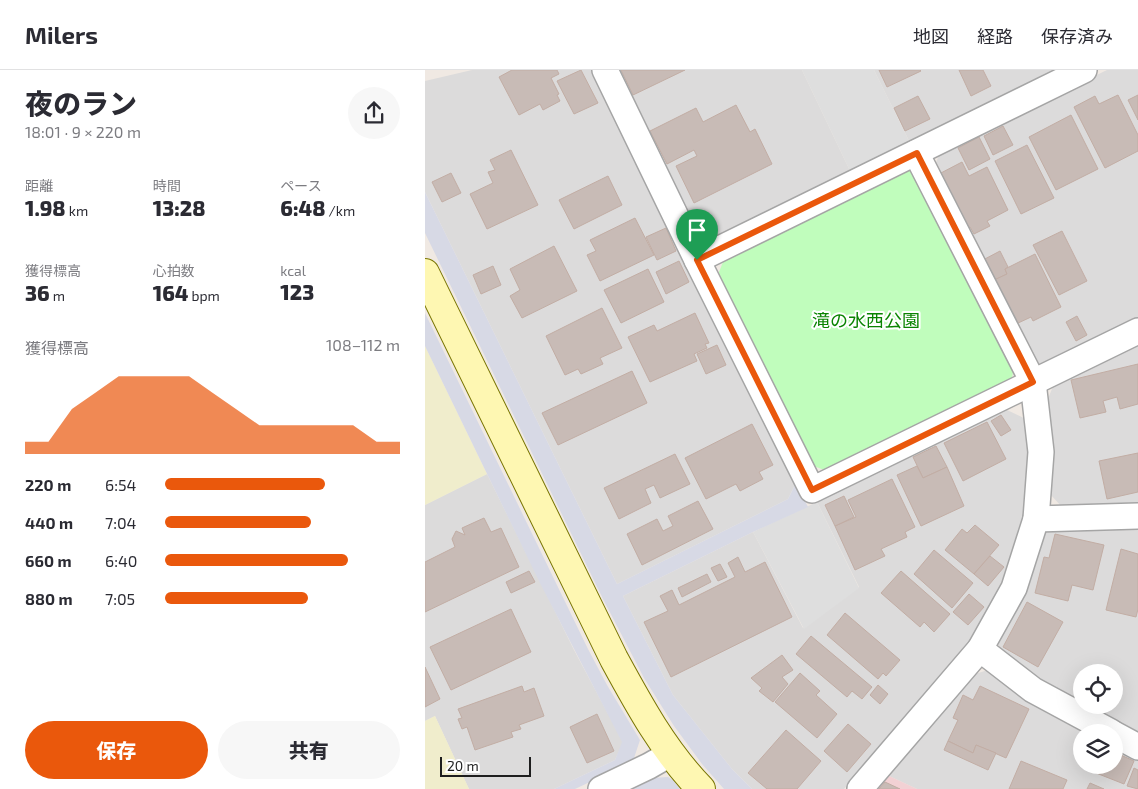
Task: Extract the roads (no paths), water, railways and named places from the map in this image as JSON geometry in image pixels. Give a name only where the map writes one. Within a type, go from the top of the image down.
[{"type":"street","points":[[605,70],[812,490],[1138,331]]},
{"type":"street","points":[[697,260],[1084,70]]},
{"type":"street","points":[[860,789],[980,650],[1014,588],[1036,519],[1041,452],[1033,382],[917,153]]},
{"type":"street","points":[[425,273],[614,659],[670,754],[701,789]]},
{"type":"street","points":[[1036,519],[1138,516]]},
{"type":"street","points":[[980,650],[1033,690],[1095,724]]},
{"type":"street","points":[[1123,739],[1138,747]]},
{"type":"street","points":[[601,789],[670,754]]},
{"type":"park label","name":"滝の水西公園","points":[[866,320]]}]
